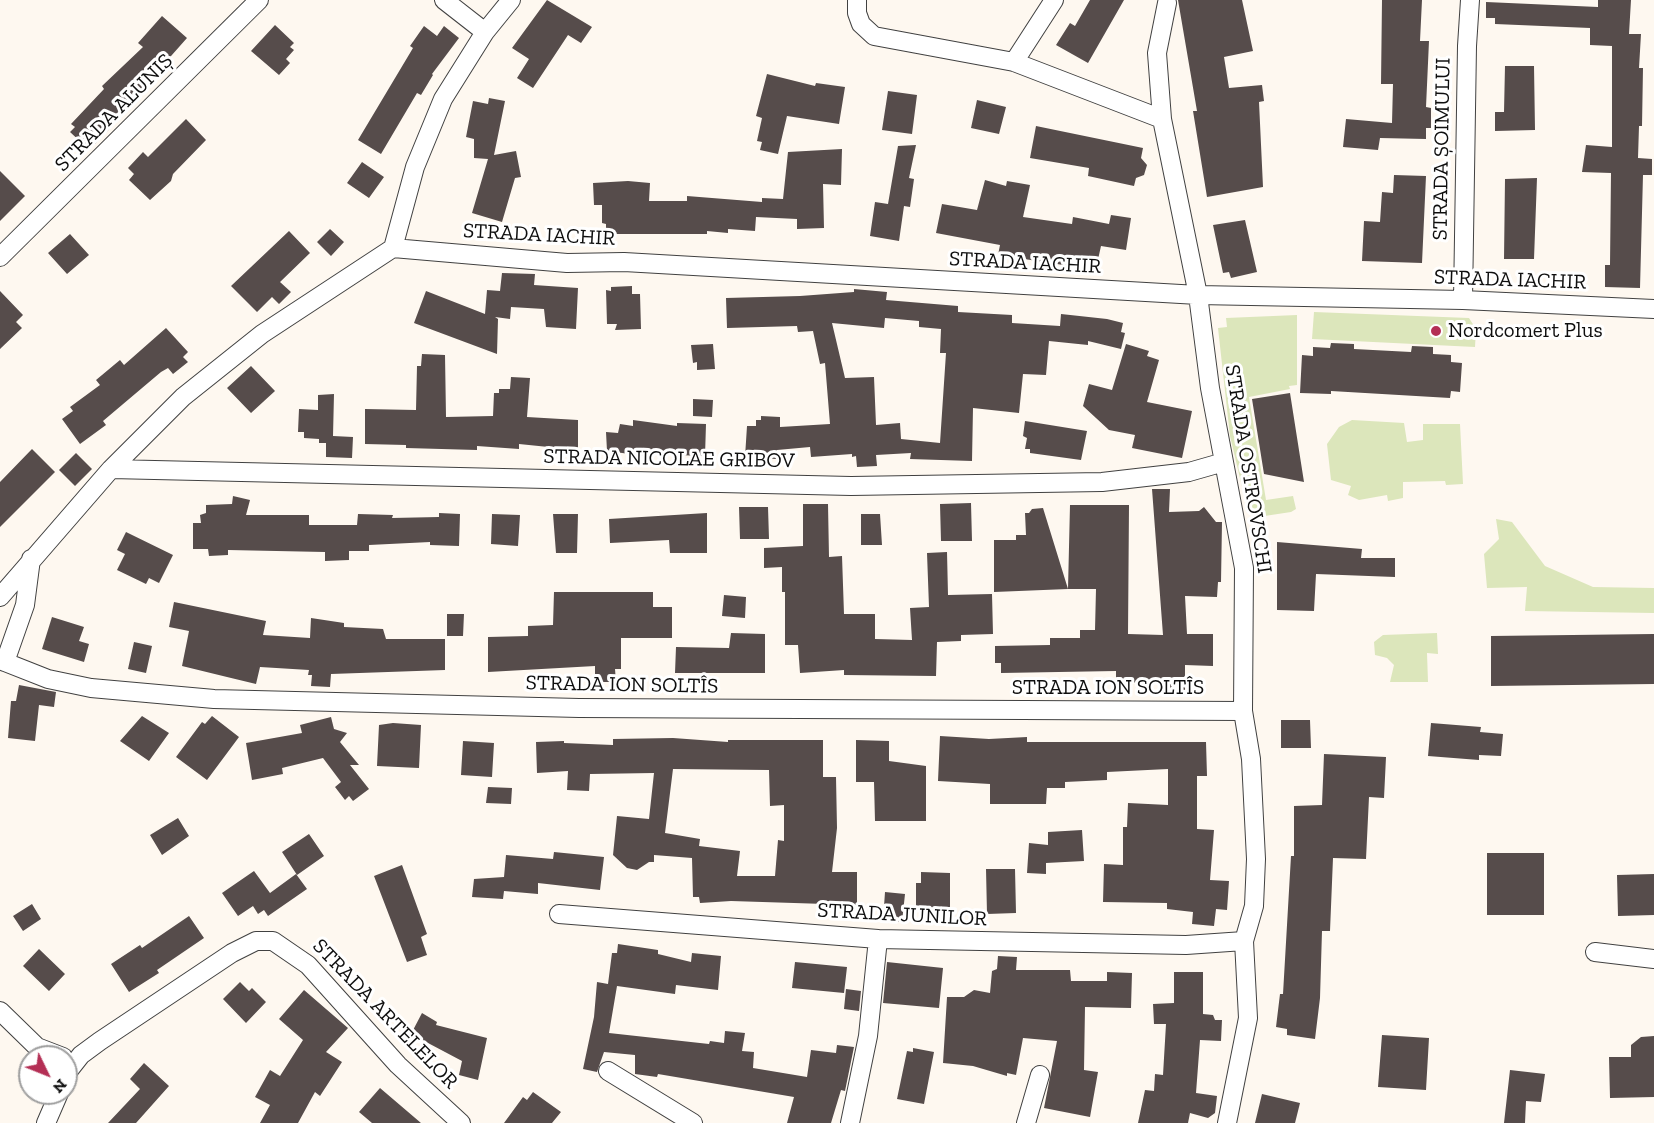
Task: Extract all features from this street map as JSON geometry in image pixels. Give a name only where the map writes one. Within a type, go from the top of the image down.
[{"type":"street","name":"STRADA ALUNIȘ","points":[[0,257],[259,0]]},
{"type":"street","points":[[444,0],[485,32]]},
{"type":"street","points":[[0,597],[111,469],[183,397],[262,334],[393,248],[415,167],[443,99],[485,32],[511,0]]},
{"type":"street","points":[[857,0],[857,13],[861,24],[874,36],[1014,62],[1162,119]]},
{"type":"street","points":[[1014,62],[1054,0]]},
{"type":"street","name":"STRADA ȘOIMULUI","points":[[1462,300],[1470,0]]},
{"type":"street","name":"STRADA OSTROVSCHI","points":[[1167,3],[1157,53],[1162,119],[1198,295],[1210,388],[1244,568],[1243,711],[1251,759],[1256,859],[1254,906],[1244,941],[1248,1018],[1227,1123]]},
{"type":"street","name":"STRADA IACHIR","points":[[393,248],[567,263],[636,263],[1198,295],[1462,300],[1654,309]]},
{"type":"street","name":"STRADA NICOLAE GRIBOV","points":[[111,469],[851,486],[1102,482],[1189,472],[1224,462]]},
{"type":"street","name":"STRADA ION SOLTÎS","points":[[31,560],[25,605],[3,661],[48,679],[91,688],[214,699],[579,708],[1243,711]]},
{"type":"street","name":"STRADA JUNILOR","points":[[559,914],[878,939],[1186,945],[1244,941]]},
{"type":"street","points":[[850,1123],[867,1036],[878,939]]},
{"type":"street","name":"STRADA ARTELELOR","points":[[78,1052],[232,953],[256,941],[273,941],[308,964],[398,1065],[462,1123]]},
{"type":"street","points":[[1595,952],[1654,959]]},
{"type":"street","points":[[0,1011],[35,1045]]},
{"type":"street","points":[[608,1071],[693,1123]]},
{"type":"street","points":[[1026,1123],[1040,1075]]},
{"type":"street","points":[[46,1123],[54,1105]]},
{"type":"green space","points":[[1314,312],[1469,318],[1476,329],[1475,347],[1312,339]]},
{"type":"green space","points":[[1297,315],[1297,385],[1289,386],[1290,389],[1249,397],[1266,500],[1293,496],[1296,509],[1291,512],[1258,517],[1248,512],[1230,436],[1218,328],[1227,327],[1226,318]]},
{"type":"green space","points":[[1352,420],[1404,423],[1407,442],[1423,440],[1423,424],[1460,424],[1463,484],[1446,485],[1445,481],[1403,482],[1403,498],[1388,501],[1387,495],[1359,500],[1348,495],[1351,486],[1331,480],[1327,444],[1339,427]]},
{"type":"green space","points":[[1496,519],[1512,522],[1545,566],[1593,587],[1654,588],[1654,613],[1525,611],[1527,587],[1487,588],[1484,554],[1499,539]]},
{"type":"green space","points":[[1437,633],[1438,654],[1427,653],[1428,682],[1390,682],[1394,665],[1387,658],[1375,655],[1374,642],[1383,635]]},
{"type":"building","points":[[547,0],[592,27],[581,43],[568,35],[533,88],[517,78],[529,59],[512,48]]},
{"type":"building","points":[[1090,0],[1124,0],[1088,63],[1056,45],[1070,23],[1075,26]]},
{"type":"building","points":[[1178,0],[1242,0],[1253,51],[1224,57],[1229,88],[1262,85],[1264,101],[1259,102],[1263,187],[1207,197],[1193,111],[1197,111]]},
{"type":"building","points":[[1382,0],[1422,0],[1420,41],[1429,41],[1426,107],[1431,108],[1431,128],[1426,128],[1426,139],[1380,138],[1378,150],[1343,147],[1346,119],[1392,123],[1393,84],[1381,84]]},
{"type":"building","points":[[1598,0],[1631,0],[1629,34],[1641,34],[1639,68],[1643,68],[1642,126],[1639,126],[1638,158],[1652,159],[1652,175],[1643,175],[1640,288],[1605,287],[1605,265],[1610,265],[1611,173],[1582,172],[1586,145],[1612,147],[1612,46],[1590,45],[1590,28],[1495,24],[1495,18],[1486,18],[1486,2],[1598,7]]},
{"type":"building","points":[[162,16],[187,38],[148,82],[151,85],[116,118],[118,120],[95,144],[90,140],[85,146],[70,132],[75,127],[71,124],[104,89],[102,86],[143,47],[138,43]]},
{"type":"building","points":[[275,25],[294,43],[290,47],[294,50],[286,59],[290,63],[279,75],[251,51]]},
{"type":"building","points":[[424,26],[437,36],[444,26],[459,38],[432,74],[421,95],[417,93],[381,154],[358,140],[413,48],[410,46]]},
{"type":"building","points":[[1505,66],[1534,66],[1535,130],[1495,131],[1495,112],[1504,112]]},
{"type":"building","points":[[767,74],[815,86],[816,83],[845,87],[839,124],[787,116],[778,154],[760,150],[762,142],[757,141],[762,118],[756,116]]},
{"type":"building","points":[[888,91],[917,95],[912,134],[882,130]]},
{"type":"building","points":[[489,98],[505,101],[494,155],[516,151],[521,177],[515,178],[502,222],[472,213],[488,159],[474,158],[474,139],[466,137],[473,101],[488,104]]},
{"type":"building","points":[[977,100],[1006,107],[999,134],[971,128]]},
{"type":"building","points":[[186,119],[206,140],[173,174],[171,181],[150,200],[129,180],[134,174],[128,168],[143,152],[148,157]]},
{"type":"building","points":[[1036,126],[1143,148],[1141,158],[1147,165],[1144,175],[1136,178],[1134,186],[1088,176],[1089,168],[1030,158]]},
{"type":"building","points":[[916,145],[909,178],[914,179],[910,207],[904,206],[899,241],[870,236],[875,202],[888,204],[898,146]]},
{"type":"building","points":[[842,149],[841,185],[823,184],[824,228],[797,229],[797,219],[756,217],[755,231],[728,229],[728,233],[707,231],[707,234],[606,234],[606,224],[602,223],[602,205],[594,205],[593,183],[628,181],[650,183],[649,201],[687,201],[687,196],[762,202],[762,198],[783,199],[788,152]]},
{"type":"building","points":[[362,162],[384,177],[369,198],[347,183]]},
{"type":"building","points":[[0,171],[25,196],[0,221]]},
{"type":"building","points":[[1394,175],[1426,176],[1422,263],[1362,261],[1364,221],[1380,222],[1382,192],[1393,193]]},
{"type":"building","points":[[1537,178],[1534,259],[1504,259],[1505,179]]},
{"type":"building","points":[[985,180],[1006,186],[1007,181],[1030,185],[1023,217],[1072,224],[1073,217],[1109,224],[1111,215],[1131,218],[1126,250],[1101,246],[1097,264],[1085,262],[1083,268],[998,255],[1000,245],[936,233],[942,204],[977,210]]},
{"type":"building","points":[[1245,220],[1257,272],[1231,278],[1229,272],[1223,273],[1213,225]]},
{"type":"building","points":[[330,229],[344,242],[331,256],[317,242]]},
{"type":"building","points":[[289,231],[310,253],[280,282],[291,292],[279,304],[272,297],[257,312],[231,286]]},
{"type":"building","points":[[70,234],[89,255],[67,274],[48,253]]},
{"type":"building","points":[[502,273],[535,274],[534,285],[578,288],[576,329],[546,327],[544,309],[511,307],[510,319],[495,317],[498,319],[497,354],[414,323],[426,291],[485,314],[487,290],[500,291]]},
{"type":"building","points":[[632,286],[632,294],[640,294],[641,329],[615,330],[617,324],[607,324],[606,290],[611,291],[611,287]]},
{"type":"building","points":[[854,289],[887,292],[886,300],[958,306],[958,312],[1012,315],[1012,323],[1060,326],[1061,314],[1107,319],[1123,323],[1121,332],[1125,333],[1121,349],[1088,341],[1088,345],[1049,341],[1046,375],[1023,374],[1019,413],[973,408],[972,461],[910,459],[911,453],[876,455],[877,466],[857,467],[856,456],[852,457],[852,454],[811,457],[810,447],[777,450],[776,459],[745,457],[747,426],[756,426],[756,420],[761,420],[761,416],[780,417],[780,427],[830,424],[825,363],[820,364],[813,331],[798,332],[797,326],[727,328],[726,298],[854,292]],"holes":[[[885,318],[919,321],[919,327],[941,329],[940,353],[946,353],[940,443],[901,439],[900,423],[876,425],[874,377],[845,378],[832,323],[884,328]]]},
{"type":"building","points":[[0,291],[23,315],[16,322],[22,328],[0,349]]},
{"type":"building","points":[[166,328],[188,352],[183,357],[188,362],[173,374],[168,368],[161,372],[103,421],[106,425],[80,444],[62,419],[73,411],[70,407],[100,385],[96,380],[120,360],[124,365]]},
{"type":"building","points":[[1331,343],[1354,344],[1354,349],[1411,352],[1412,346],[1433,347],[1433,354],[1451,355],[1451,362],[1462,363],[1460,392],[1451,391],[1450,398],[1331,391],[1331,394],[1300,393],[1302,355],[1313,356],[1313,347],[1330,348]]},
{"type":"building","points":[[713,344],[715,369],[697,370],[697,362],[693,363],[691,345]]},
{"type":"building","points":[[1126,344],[1149,351],[1147,356],[1159,360],[1147,402],[1192,411],[1182,458],[1132,448],[1135,435],[1109,430],[1083,406],[1089,384],[1112,390]]},
{"type":"building","points":[[422,354],[445,355],[446,417],[493,416],[494,393],[499,393],[499,389],[510,389],[511,377],[530,378],[527,417],[578,420],[578,450],[519,444],[519,449],[477,446],[477,450],[406,448],[406,445],[365,444],[365,409],[416,410],[417,366],[421,366]]},
{"type":"building","points":[[251,366],[275,391],[251,413],[227,388]]},
{"type":"building","points":[[1290,393],[1304,482],[1264,474],[1252,399]]},
{"type":"building","points":[[334,394],[333,436],[353,437],[352,458],[326,457],[326,443],[319,443],[319,439],[304,438],[304,432],[298,432],[299,409],[318,410],[318,395]]},
{"type":"building","points":[[693,399],[713,400],[712,417],[693,416]]},
{"type":"building","points":[[633,420],[677,426],[677,423],[706,424],[705,456],[676,455],[676,451],[645,451],[645,456],[607,451],[606,432],[618,433],[620,424],[633,426]]},
{"type":"building","points":[[1025,421],[1087,431],[1081,460],[1030,453],[1030,449],[1025,449],[1027,438],[1023,436]]},
{"type":"building","points":[[32,449],[55,472],[0,527],[0,482]]},
{"type":"building","points":[[76,453],[92,469],[75,486],[59,470]]},
{"type":"building","points":[[1152,489],[1170,489],[1169,512],[1199,511],[1204,507],[1216,522],[1222,522],[1221,582],[1218,582],[1217,597],[1185,596],[1187,634],[1213,634],[1213,666],[1185,665],[1185,690],[1166,690],[1166,683],[1116,682],[1116,671],[1001,673],[1001,663],[995,663],[995,646],[1050,645],[1050,638],[1080,638],[1080,630],[1095,630],[1096,589],[1068,589],[1070,505],[1129,505],[1128,634],[1163,635]]},
{"type":"building","points":[[233,496],[250,500],[246,515],[309,515],[309,525],[357,525],[358,514],[393,515],[392,518],[439,517],[439,513],[460,514],[459,546],[430,545],[430,542],[369,545],[369,551],[349,551],[349,560],[325,561],[325,552],[228,550],[228,555],[209,556],[208,549],[193,549],[193,523],[201,523],[200,515],[206,513],[206,505],[232,504]]},
{"type":"building","points":[[971,503],[972,541],[941,541],[940,504]]},
{"type":"building","points":[[803,504],[828,504],[829,557],[842,556],[844,614],[875,614],[875,639],[912,640],[910,608],[929,607],[927,553],[947,552],[948,595],[992,594],[993,634],[961,635],[961,641],[937,642],[936,676],[844,675],[844,670],[800,673],[798,645],[785,645],[785,592],[782,592],[782,567],[764,568],[764,548],[803,546]]},
{"type":"building","points":[[739,507],[768,507],[769,539],[740,539]]},
{"type":"building","points":[[1043,508],[1068,589],[994,592],[994,540],[1016,540],[1016,535],[1026,535],[1025,513],[1029,513],[1032,509]]},
{"type":"building","points":[[707,513],[707,553],[670,553],[669,540],[610,543],[609,519]]},
{"type":"building","points":[[492,514],[520,515],[518,546],[491,544]]},
{"type":"building","points":[[553,514],[578,514],[577,553],[556,553]]},
{"type":"building","points":[[861,514],[880,514],[882,545],[861,545]]},
{"type":"building","points":[[126,532],[173,555],[159,583],[149,578],[146,584],[117,570],[125,554],[117,550]]},
{"type":"building","points":[[1277,542],[1362,549],[1361,558],[1395,558],[1395,577],[1316,574],[1314,611],[1277,610]]},
{"type":"building","points":[[554,592],[653,592],[653,607],[672,607],[672,638],[621,638],[621,669],[615,669],[616,682],[595,682],[595,666],[488,672],[488,637],[528,636],[528,626],[553,625]]},
{"type":"building","points":[[724,595],[746,597],[745,618],[722,616]]},
{"type":"building","points":[[174,602],[266,621],[263,635],[310,638],[311,618],[344,623],[344,627],[383,629],[386,639],[445,639],[445,670],[331,674],[330,687],[311,686],[312,675],[308,675],[309,670],[260,667],[256,684],[182,666],[189,631],[169,627]]},
{"type":"building","points":[[447,614],[464,614],[463,636],[447,636]]},
{"type":"building","points":[[52,617],[84,627],[79,641],[89,644],[84,662],[42,649]]},
{"type":"building","points":[[731,633],[765,634],[765,673],[675,673],[676,647],[729,648]]},
{"type":"building","points":[[1654,634],[1654,684],[1491,686],[1491,636]]},
{"type":"building","points":[[134,642],[152,646],[146,673],[128,669]]},
{"type":"building","points":[[19,685],[56,692],[54,707],[39,705],[35,741],[8,738],[11,701],[16,701]]},
{"type":"building","points":[[142,716],[169,733],[149,761],[120,741]]},
{"type":"building","points":[[212,716],[239,737],[207,780],[176,757],[202,722],[205,724]]},
{"type":"building","points":[[331,717],[334,729],[347,733],[340,742],[359,765],[350,765],[369,789],[353,801],[349,796],[345,800],[335,787],[341,782],[323,758],[282,768],[283,774],[252,780],[246,743],[302,733],[300,725]]},
{"type":"building","points":[[1281,720],[1310,720],[1311,748],[1281,748]]},
{"type":"building","points":[[393,723],[421,725],[419,768],[377,766],[379,725]]},
{"type":"building","points":[[1431,723],[1481,727],[1480,732],[1503,734],[1501,756],[1479,755],[1479,760],[1428,756]]},
{"type":"building","points":[[940,736],[989,739],[1027,737],[1027,742],[1206,742],[1207,776],[1197,776],[1197,829],[1214,830],[1210,880],[1229,881],[1227,910],[1216,909],[1214,926],[1192,924],[1193,912],[1167,909],[1167,903],[1103,902],[1104,864],[1123,865],[1123,827],[1127,827],[1128,803],[1168,805],[1168,769],[1107,772],[1107,780],[1065,782],[1065,788],[1047,788],[1046,804],[990,804],[990,784],[938,781]]},
{"type":"building","points":[[673,738],[728,742],[728,740],[823,740],[823,777],[836,777],[837,828],[832,872],[857,872],[857,905],[731,901],[700,903],[699,897],[693,897],[692,858],[654,855],[654,862],[649,862],[637,870],[627,868],[613,855],[617,816],[649,819],[654,773],[590,774],[589,791],[567,790],[568,771],[537,773],[536,742],[564,741],[564,743],[613,745],[613,739]],"holes":[[[673,769],[769,770],[770,806],[784,805],[784,841],[778,840],[775,876],[737,876],[740,851],[699,846],[700,839],[665,833]]]},
{"type":"building","points":[[856,740],[889,741],[889,761],[926,766],[926,821],[875,821],[874,782],[856,782]]},
{"type":"building","points":[[463,741],[494,743],[492,777],[461,775]]},
{"type":"building","points":[[1324,754],[1386,757],[1384,798],[1369,797],[1366,859],[1333,858],[1330,931],[1322,931],[1320,998],[1315,1039],[1287,1035],[1287,1029],[1276,1027],[1280,994],[1283,994],[1291,856],[1294,856],[1294,806],[1322,805]]},
{"type":"building","points":[[488,787],[512,788],[511,804],[486,803]]},
{"type":"building","points":[[178,818],[189,836],[162,855],[150,835]]},
{"type":"building","points":[[1082,830],[1084,861],[1046,863],[1046,874],[1027,873],[1029,843],[1048,845],[1048,832]]},
{"type":"building","points":[[309,834],[324,856],[297,875],[282,852]]},
{"type":"building","points":[[554,852],[604,857],[600,890],[538,883],[538,894],[504,891],[503,899],[472,897],[474,879],[504,877],[506,855],[553,859]]},
{"type":"building","points":[[1487,853],[1544,853],[1544,915],[1487,915]]},
{"type":"building","points":[[402,865],[427,934],[421,937],[427,955],[407,962],[374,876]]},
{"type":"building","points":[[986,869],[1015,869],[1016,913],[987,914]]},
{"type":"building","points":[[254,871],[270,893],[296,874],[307,889],[268,916],[264,910],[258,914],[253,906],[238,916],[222,893]]},
{"type":"building","points":[[921,872],[950,873],[950,908],[916,907],[916,883],[921,883]]},
{"type":"building","points":[[1654,874],[1654,915],[1618,916],[1617,875]]},
{"type":"building","points":[[885,892],[905,894],[902,922],[883,921]]},
{"type":"building","points":[[32,904],[41,919],[23,931],[13,916]]},
{"type":"building","points":[[189,916],[204,938],[157,970],[159,973],[129,992],[111,964],[140,945],[142,948]]},
{"type":"building","points":[[618,944],[658,950],[658,954],[691,962],[692,953],[721,956],[718,990],[676,985],[675,994],[617,986],[609,1033],[709,1044],[710,1041],[724,1043],[725,1031],[745,1033],[742,1051],[754,1052],[753,1068],[807,1077],[811,1050],[836,1053],[837,1045],[854,1047],[845,1091],[841,1090],[831,1123],[787,1123],[794,1097],[658,1074],[657,1077],[635,1074],[635,1055],[604,1052],[597,1072],[583,1069],[594,1017],[597,982],[608,984],[612,953],[617,953]]},
{"type":"building","points":[[39,949],[65,974],[49,991],[23,966]]},
{"type":"building","points":[[998,956],[1017,957],[1016,970],[1070,970],[1071,981],[1107,981],[1107,972],[1132,973],[1131,1008],[1085,1007],[1084,1070],[1098,1072],[1090,1117],[1044,1108],[1057,1041],[1023,1038],[1016,1075],[1007,1073],[1007,1076],[973,1066],[943,1063],[947,997],[964,997],[974,990],[990,993],[992,971],[997,969]]},
{"type":"building","points":[[795,962],[847,967],[844,993],[792,988]]},
{"type":"building","points":[[887,962],[943,968],[939,1008],[883,1003]]},
{"type":"building","points":[[1174,972],[1203,972],[1203,1014],[1213,1015],[1215,1020],[1222,1020],[1221,1041],[1200,1040],[1196,1093],[1217,1096],[1215,1113],[1208,1118],[1190,1113],[1188,1123],[1138,1123],[1145,1090],[1154,1091],[1155,1074],[1163,1075],[1166,1024],[1154,1024],[1153,1004],[1174,1003]]},
{"type":"building","points":[[240,982],[249,991],[252,988],[266,1002],[246,1023],[223,999]]},
{"type":"building","points":[[846,989],[861,991],[859,1011],[844,1009]]},
{"type":"building","points":[[304,990],[348,1028],[326,1052],[342,1062],[320,1096],[315,1092],[298,1123],[260,1123],[270,1105],[255,1097],[270,1070],[280,1076],[303,1040],[279,1019]]},
{"type":"building","points":[[422,1013],[437,1022],[436,1025],[487,1038],[478,1080],[459,1075],[462,1061],[411,1034]]},
{"type":"building","points":[[1382,1035],[1429,1038],[1426,1090],[1378,1087]]},
{"type":"building","points":[[1654,1036],[1654,1097],[1610,1098],[1609,1057],[1631,1057],[1631,1045],[1641,1037]]},
{"type":"building","points":[[913,1048],[934,1052],[924,1104],[897,1099],[907,1051],[913,1052]]},
{"type":"building","points":[[144,1063],[169,1086],[136,1123],[108,1123],[140,1089],[130,1079]]},
{"type":"building","points":[[1510,1070],[1545,1074],[1541,1102],[1526,1101],[1525,1123],[1504,1123]]},
{"type":"building","points":[[380,1088],[421,1123],[372,1123],[359,1112]]},
{"type":"building","points":[[533,1092],[561,1112],[552,1123],[504,1123],[523,1097],[527,1100]]},
{"type":"building","points":[[1262,1094],[1300,1103],[1295,1123],[1255,1123]]},
{"type":"place","name":"Nordcomert Plus","points":[[1436,331]]}]
